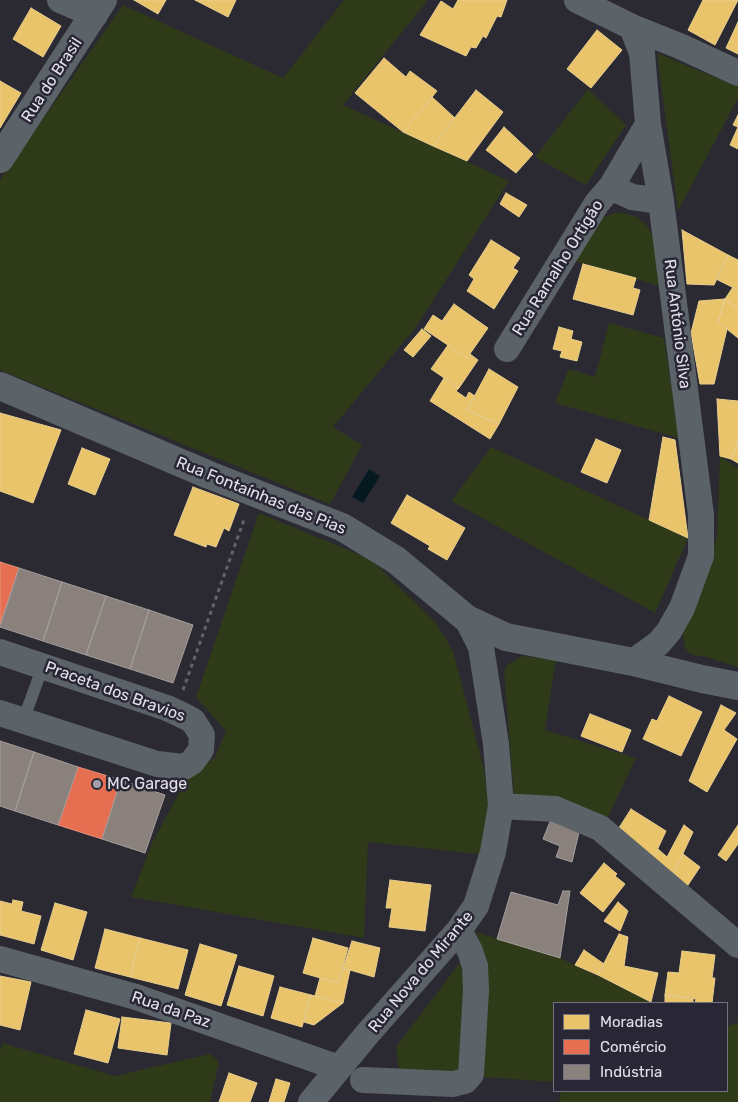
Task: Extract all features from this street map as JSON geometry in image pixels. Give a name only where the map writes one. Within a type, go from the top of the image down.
[{"type":"street","points":[[60,0],[99,7]]},
{"type":"street","points":[[577,0],[632,27],[682,47],[738,73]]},
{"type":"street","name":"Rua do Brasil","points":[[0,159],[99,7]]},
{"type":"street","name":"Rua António Silva","points":[[632,27],[642,53],[648,124],[662,201],[701,515],[701,556],[682,608],[659,643],[633,662]]},
{"type":"street","name":"Rua Ramalho Ortigão","points":[[507,349],[597,203],[611,187],[648,124]]},
{"type":"street","name":"Rua Ramalho Ortigão","points":[[611,187],[632,197],[662,201]]},
{"type":"street","name":"Rua Fontaínhas das Pias","points":[[0,386],[253,492],[342,527],[396,560],[467,619],[506,637],[633,662],[738,686]]},
{"type":"street","name":"Rua Nova do Mirante","points":[[310,1102],[459,930],[476,906],[493,852],[500,806],[496,744],[481,647],[467,619]]},
{"type":"street","name":"Praceta dos Bravios","points":[[0,652],[175,712],[193,721],[202,735],[202,750],[192,762],[184,767],[157,764],[12,717]]},
{"type":"street","points":[[500,806],[555,809],[600,828],[738,945]]},
{"type":"street","points":[[363,1080],[453,1084],[465,1082],[471,1074],[476,990],[475,966],[470,950],[459,930]]},
{"type":"street","name":"Rua da Paz","points":[[0,959],[136,997],[339,1068]]},
{"type":"lane","points":[[12,717],[43,666]]},
{"type":"path","points":[[175,712],[253,492]]},
{"type":"green space","points":[[344,0],[428,0],[343,105],[509,181],[416,327],[333,427],[362,445],[330,504],[0,370],[0,180],[123,5],[283,78]]},
{"type":"green space","points":[[657,53],[738,87],[738,98],[678,211]]},
{"type":"green space","points":[[588,89],[626,125],[586,185],[535,157]]},
{"type":"green space","points":[[617,212],[636,216],[647,226],[654,237],[660,286],[571,260],[594,221]]},
{"type":"green space","points":[[609,323],[664,338],[679,438],[555,403],[569,369],[595,377]]},
{"type":"green space","points":[[491,447],[688,538],[655,613],[451,501]]},
{"type":"green space","points":[[720,456],[738,469],[738,667],[707,657],[692,655],[685,648],[682,630],[709,570],[717,536]]},
{"type":"green space","points":[[259,513],[372,560],[436,623],[453,651],[484,769],[490,818],[479,854],[368,842],[364,938],[131,897],[153,841],[186,780],[215,757],[226,731],[196,697]]},
{"type":"green space","points":[[522,656],[556,660],[545,730],[636,758],[607,819],[514,794],[504,672],[507,665]]},
{"type":"green space","points":[[476,932],[560,958],[652,1002],[553,1002],[553,1082],[483,1077],[486,958]]},
{"type":"green space","points":[[462,960],[467,962],[459,1066],[455,1073],[399,1071],[396,1047]]},
{"type":"green space","points":[[738,1023],[738,1102],[559,1102],[561,1092],[728,1092],[728,1026]]},
{"type":"green space","points":[[2,1043],[115,1076],[210,1054],[219,1062],[210,1102],[0,1102],[0,1051]]},
{"type":"water","points":[[369,469],[380,476],[363,503],[352,497]]},
{"type":"building: Moradias","points":[[134,0],[166,0],[158,14]]},
{"type":"building: Moradias","points":[[195,0],[236,0],[228,17]]},
{"type":"building: Moradias","points":[[458,0],[507,0],[501,17],[497,16],[486,38],[483,36],[476,48],[471,47],[466,56],[420,35],[441,1],[453,9]]},
{"type":"building: Moradias","points":[[703,0],[738,0],[715,45],[688,30]]},
{"type":"building: Moradias","points":[[31,8],[61,26],[43,57],[13,39]]},
{"type":"building: Moradias","points":[[738,22],[738,54],[726,48]]},
{"type":"building: Moradias","points":[[597,30],[622,50],[591,88],[567,69]]},
{"type":"building: Moradias","points":[[384,58],[406,77],[410,71],[437,91],[403,132],[355,93]]},
{"type":"building: Moradias","points":[[0,81],[21,93],[0,128]]},
{"type":"building: Moradias","points":[[476,90],[503,112],[467,161],[433,146]]},
{"type":"building: Moradias","points":[[432,97],[455,118],[433,146],[403,132]]},
{"type":"building: Moradias","points":[[738,115],[738,127],[733,125]]},
{"type":"building: Moradias","points":[[504,127],[533,154],[516,173],[486,150]]},
{"type":"building: Moradias","points":[[738,127],[738,149],[730,145]]},
{"type":"building: Moradias","points":[[506,193],[527,205],[519,217],[500,204]]},
{"type":"building: Moradias","points":[[682,230],[728,255],[714,285],[687,284]]},
{"type":"building: Moradias","points":[[491,240],[520,258],[513,268],[518,271],[494,309],[467,291],[474,279],[469,275]]},
{"type":"building: Moradias","points":[[728,255],[738,260],[738,290],[716,279]]},
{"type":"building: Moradias","points":[[583,264],[636,278],[633,288],[640,290],[633,315],[573,299]]},
{"type":"building: Moradias","points":[[733,287],[738,290],[738,310],[725,299]]},
{"type":"building: Moradias","points":[[725,299],[738,310],[738,338],[718,322]]},
{"type":"building: Moradias","points":[[725,299],[718,322],[727,329],[714,384],[700,384],[691,333],[699,301]]},
{"type":"building: Moradias","points":[[454,304],[488,328],[467,358],[424,329],[433,315],[442,321]]},
{"type":"building: Moradias","points":[[559,327],[573,331],[571,339],[582,342],[577,361],[560,357],[562,351],[553,349]]},
{"type":"building: Moradias","points":[[422,329],[431,336],[413,357],[404,350]]},
{"type":"building: Moradias","points":[[448,345],[467,358],[470,354],[478,360],[459,388],[431,369]]},
{"type":"building: Moradias","points":[[489,369],[518,387],[499,424],[467,410]]},
{"type":"building: Moradias","points":[[444,378],[459,388],[456,391],[466,398],[469,392],[475,396],[467,410],[499,424],[490,439],[430,401]]},
{"type":"building: Moradias","points":[[717,399],[738,401],[738,442],[731,459],[720,456]]},
{"type":"building: Moradias","points":[[0,413],[61,430],[33,503],[0,491]]},
{"type":"building: Moradias","points":[[663,437],[675,440],[688,538],[649,520]]},
{"type":"building: Moradias","points":[[596,439],[621,450],[607,483],[581,472]]},
{"type":"building: Moradias","points":[[738,442],[738,463],[731,459]]},
{"type":"building: Moradias","points":[[82,448],[110,459],[95,495],[68,484]]},
{"type":"building: Moradias","points":[[193,487],[239,504],[229,531],[224,528],[216,547],[207,544],[206,547],[174,535]]},
{"type":"building: Moradias","points":[[407,495],[465,528],[447,560],[428,549],[430,546],[391,523]]},
{"type":"building: Moradias","points":[[669,696],[702,712],[681,756],[643,739],[652,719],[657,721]]},
{"type":"building: Moradias","points":[[721,705],[736,713],[724,730],[737,739],[707,792],[689,781]]},
{"type":"building: Moradias","points":[[590,714],[631,730],[622,752],[581,736]]},
{"type":"building: Moradias","points":[[631,809],[666,831],[652,861],[617,831]]},
{"type":"building: Moradias","points":[[684,825],[693,832],[672,877],[652,861],[658,849],[667,857]]},
{"type":"building: Moradias","points":[[738,825],[738,844],[726,861],[718,855]]},
{"type":"building: Moradias","points":[[683,854],[700,867],[686,888],[672,877]]},
{"type":"building: Moradias","points":[[604,863],[625,884],[603,912],[580,893]]},
{"type":"building: Moradias","points":[[390,880],[431,885],[425,931],[389,927],[392,908],[386,908]]},
{"type":"building: Moradias","points":[[13,900],[23,902],[21,911],[41,916],[34,944],[0,935],[0,901],[12,904]]},
{"type":"building: Moradias","points":[[618,902],[628,911],[620,931],[604,921]]},
{"type":"building: Moradias","points":[[55,903],[87,912],[73,960],[41,950]]},
{"type":"building: Moradias","points":[[105,929],[140,938],[130,977],[95,968]]},
{"type":"building: Moradias","points":[[619,934],[628,937],[624,966],[658,973],[651,1002],[598,975]]},
{"type":"building: Moradias","points":[[140,938],[188,950],[178,989],[130,977]]},
{"type":"building: Moradias","points":[[313,938],[348,948],[338,983],[303,973]]},
{"type":"building: Moradias","points":[[352,941],[380,948],[374,977],[343,968]]},
{"type":"building: Moradias","points":[[200,944],[237,955],[221,1006],[185,995]]},
{"type":"building: Moradias","points":[[584,950],[604,964],[598,975],[575,965]]},
{"type":"building: Moradias","points":[[682,951],[715,955],[712,978],[715,978],[712,1002],[695,1002],[696,999],[665,995],[668,972],[679,973]]},
{"type":"building: Moradias","points":[[239,966],[274,976],[263,1016],[227,1005]]},
{"type":"building: Moradias","points":[[343,968],[350,970],[343,1003],[315,996],[320,978],[338,983]]},
{"type":"building: Moradias","points":[[0,976],[31,982],[20,1030],[0,1025]]},
{"type":"building: Moradias","points":[[280,987],[311,995],[302,1027],[271,1018]]},
{"type":"building: Moradias","points":[[311,995],[343,1003],[314,1025],[304,1022]]},
{"type":"building: Moradias","points":[[665,995],[693,998],[693,1002],[665,1002]]},
{"type":"building: Moradias","points":[[86,1010],[120,1019],[108,1063],[74,1054]]},
{"type":"building: Moradias","points":[[122,1017],[171,1023],[167,1055],[118,1048]]},
{"type":"building: Moradias","points":[[229,1073],[257,1083],[250,1102],[219,1102]]},
{"type":"building: Moradias","points":[[276,1079],[290,1083],[284,1102],[269,1102]]},
{"type":"building: Comércio","points":[[0,562],[19,568],[0,624]]},
{"type":"building: Comércio","points":[[78,767],[121,780],[102,839],[58,825]]},
{"type":"building: Indústria","points":[[19,568],[62,582],[43,641],[0,627]]},
{"type":"building: Indústria","points":[[62,582],[106,596],[86,655],[43,641]]},
{"type":"building: Indústria","points":[[106,596],[149,610],[130,669],[86,655]]},
{"type":"building: Indústria","points":[[149,610],[193,625],[173,683],[130,669]]},
{"type":"building: Indústria","points":[[0,741],[34,752],[15,811],[0,806]]},
{"type":"building: Indústria","points":[[34,752],[78,767],[58,825],[15,811]]},
{"type":"building: Indústria","points":[[121,780],[165,795],[145,853],[102,839]]},
{"type":"building: Indústria","points":[[551,819],[580,828],[572,862],[556,857],[560,846],[543,839]]},
{"type":"building: Indústria","points":[[563,891],[570,891],[560,958],[497,939],[511,892],[558,905]]},
{"type":"place","name":"MC Garage","points":[[97,784]]}]
